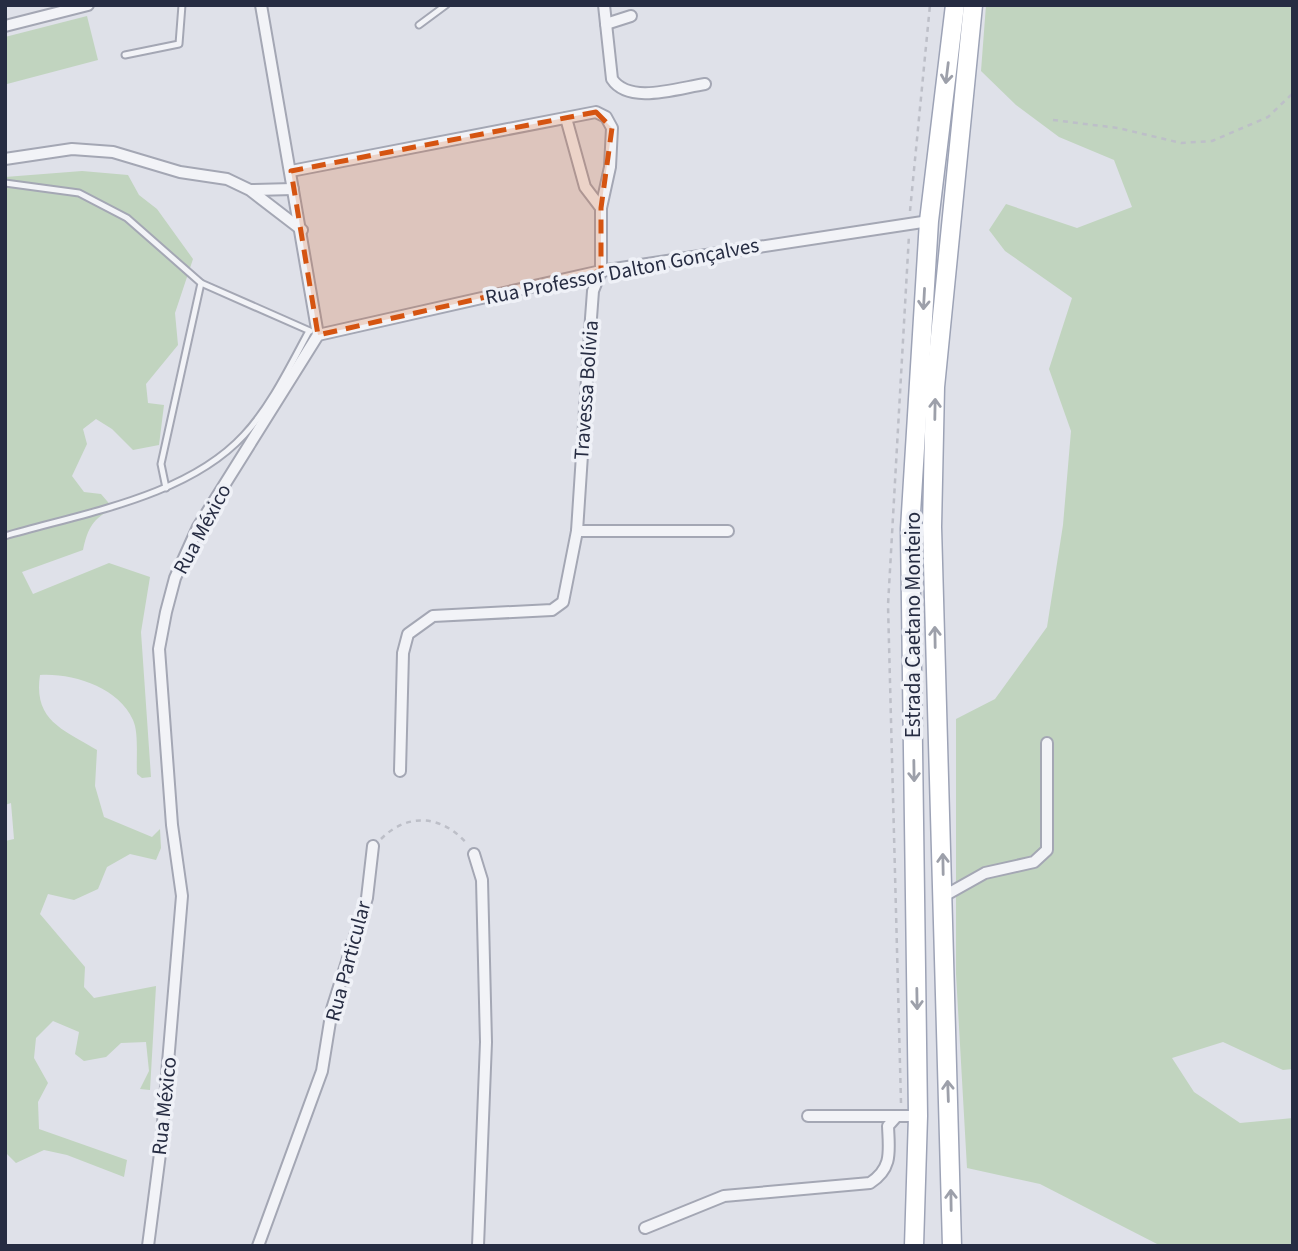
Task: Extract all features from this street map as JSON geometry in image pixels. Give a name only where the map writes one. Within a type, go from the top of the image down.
[{"type":"main road","name":"Estrada Caetano Monteiro","points":[[915,1243],[918,1116],[910,529],[929,220],[955,5]]},
{"type":"main road","name":"Estrada Caetano Monteiro","points":[[949,1244],[944,896],[932,527],[935,387],[973,5]]},
{"type":"street","points":[[5,26],[88,5]]},
{"type":"street","points":[[261,5],[302,230],[313,333]]},
{"type":"street","points":[[604,5],[612,79],[618,88],[629,93],[657,92],[705,84]]},
{"type":"street","points":[[606,24],[631,16]]},
{"type":"street","name":"Travessa Bolívia","points":[[291,172],[596,112],[606,117],[612,128],[610,167],[601,208],[601,271],[593,291],[577,531],[562,603],[552,610],[433,616],[408,634],[403,653],[400,771]]},
{"type":"street","points":[[566,118],[585,187],[601,208]]},
{"type":"street","points":[[5,159],[72,149],[113,152],[180,172],[227,178],[250,190],[302,230]]},
{"type":"street","points":[[250,190],[293,189]]},
{"type":"street","name":"Rua Professor Dalton Gonçalves","points":[[313,333],[601,271],[929,220]]},
{"type":"street","name":"Rua México","points":[[148,1246],[162,1132],[182,896],[172,825],[159,649],[175,578],[198,527],[313,333]]},
{"type":"street","points":[[577,531],[728,531]]},
{"type":"street","points":[[944,896],[985,873],[1034,862],[1047,850],[1047,743]]},
{"type":"street","name":"Rua Particular","points":[[258,1246],[322,1071],[332,1009],[367,898],[373,846]]},
{"type":"street","points":[[474,854],[482,880],[486,1042],[478,1246]]},
{"type":"street","points":[[808,1116],[918,1116]]},
{"type":"street","points":[[645,1228],[724,1196],[870,1183],[886,1170],[889,1162],[888,1126],[896,1117]]},
{"type":"lane","points":[[125,55],[179,44],[182,5]]},
{"type":"lane","points":[[419,25],[446,5]]},
{"type":"lane","points":[[5,183],[79,193],[127,218],[201,283],[313,333],[244,436],[193,476],[166,488],[5,536]]},
{"type":"lane","points":[[166,488],[161,464],[201,283]]},
{"type":"path","points":[[1054,120],[1118,128],[1181,143],[1212,141],[1268,117],[1293,93]]},
{"type":"path","points":[[373,846],[390,830],[410,820],[447,824],[474,854]]},
{"type":"highlighted area","points":[[596,112],[612,128],[601,208],[601,271],[318,335],[291,171]]},
{"type":"green space","points":[[986,5],[1293,5],[1293,1069],[1283,1070],[1223,1042],[1172,1058],[1194,1092],[1240,1123],[1293,1118],[1293,1246],[1161,1246],[1040,1184],[967,1168],[956,974],[956,719],[995,699],[1047,627],[1063,525],[1071,431],[1049,369],[1072,298],[1005,251],[989,230],[1006,204],[1077,228],[1132,207],[1114,160],[1059,137],[1016,105],[981,71]]},
{"type":"green space","points":[[87,16],[98,60],[7,84],[5,37]]},
{"type":"green space","points":[[82,171],[128,175],[139,195],[157,209],[193,259],[175,313],[178,345],[146,384],[148,403],[164,405],[159,445],[133,450],[112,429],[96,419],[83,429],[87,444],[72,476],[84,492],[101,494],[113,508],[92,524],[83,550],[22,572],[33,594],[109,563],[150,577],[141,632],[151,777],[142,778],[137,774],[135,725],[117,699],[93,684],[53,675],[40,675],[39,691],[46,714],[63,730],[97,750],[95,786],[104,817],[152,837],[160,829],[161,848],[156,860],[130,854],[107,867],[98,889],[74,900],[48,894],[40,914],[85,967],[84,987],[94,998],[156,986],[150,1090],[140,1089],[149,1071],[146,1042],[121,1043],[106,1057],[84,1061],[75,1054],[79,1032],[53,1021],[36,1038],[34,1058],[48,1083],[38,1102],[39,1129],[127,1160],[124,1177],[67,1155],[44,1150],[16,1163],[5,1152],[5,841],[14,839],[11,803],[5,805],[5,177]]}]
